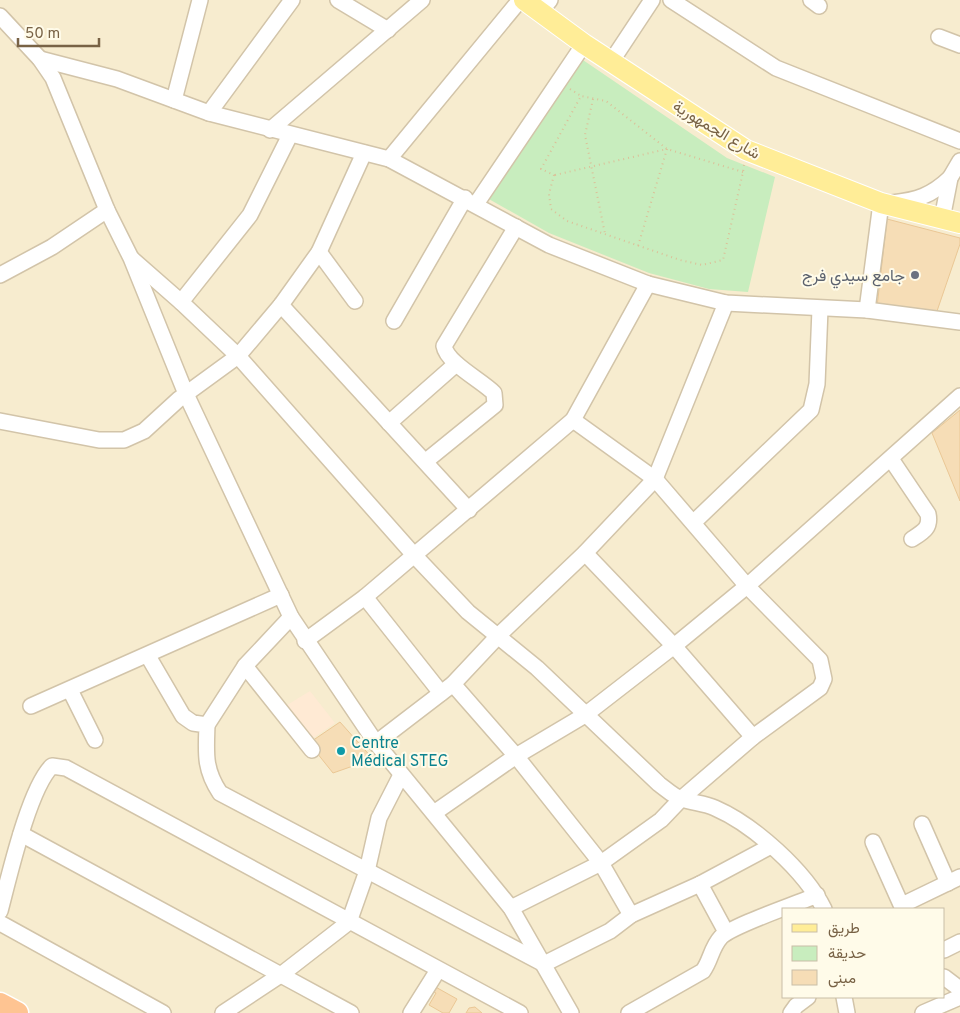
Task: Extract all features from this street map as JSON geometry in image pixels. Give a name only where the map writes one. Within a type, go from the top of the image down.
[{"type":"highway","points":[[0,1004],[17,1013]]},
{"type":"main road","name":"شارع الجمهورية","points":[[524,0],[546,6],[584,44],[746,150],[883,203],[951,221]]},
{"type":"street","points":[[174,100],[200,0]]},
{"type":"street","points":[[209,112],[292,0]]},
{"type":"street","points":[[338,0],[388,30]]},
{"type":"street","points":[[270,130],[422,0]]},
{"type":"street","points":[[389,159],[520,0]]},
{"type":"street","points":[[611,62],[652,0]]},
{"type":"street","points":[[671,0],[776,68],[960,141]]},
{"type":"street","points":[[0,16],[40,59],[53,78],[107,210],[131,258],[186,394],[291,617],[305,641],[376,743],[512,908],[572,1013]]},
{"type":"street","points":[[940,37],[960,45]]},
{"type":"street","points":[[394,322],[471,201],[584,44]]},
{"type":"street","points":[[40,59],[117,79],[209,112],[270,130],[389,159],[570,255],[648,284],[726,303],[867,310],[960,322]]},
{"type":"street","points":[[181,302],[250,215],[290,135]]},
{"type":"street","points":[[0,421],[99,440],[124,440],[144,431],[186,394],[238,356],[281,306],[319,252],[364,154]]},
{"type":"street","points":[[867,310],[883,203],[918,198],[936,192],[956,173]]},
{"type":"street","points":[[951,221],[956,173]]},
{"type":"street","points":[[0,275],[45,251],[107,210]]},
{"type":"street","points":[[426,461],[495,404],[494,393],[483,382],[456,364],[446,354],[446,343],[516,227]]},
{"type":"street","points":[[319,252],[355,301]]},
{"type":"street","points":[[131,258],[238,356],[414,555],[468,612],[537,668],[634,763],[681,799],[714,807],[771,846],[798,871],[817,895],[824,908]]},
{"type":"street","points":[[305,641],[365,597],[572,420],[648,284]]},
{"type":"street","points":[[376,743],[447,689],[498,635],[585,553],[655,479],[726,303]]},
{"type":"street","points":[[281,306],[389,424],[426,461],[469,510]]},
{"type":"street","points":[[694,522],[811,410],[815,401],[817,384],[820,309]]},
{"type":"street","points":[[389,424],[456,364]]},
{"type":"street","points":[[434,813],[516,756],[585,715],[674,646],[747,586],[960,396]]},
{"type":"street","points":[[512,908],[601,864],[661,820],[681,799],[753,737],[820,688],[824,670],[820,660],[747,586],[694,522],[655,479],[572,420]]},
{"type":"street","points":[[891,459],[928,514],[930,522],[926,530],[912,540]]},
{"type":"street","points":[[585,553],[674,646],[753,737]]},
{"type":"street","points":[[31,706],[148,656],[281,595]]},
{"type":"street","points":[[365,597],[447,689],[516,756],[601,864],[631,915]]},
{"type":"street","points":[[291,617],[244,666],[207,725],[206,757],[210,778],[220,793],[544,964]]},
{"type":"street","points":[[148,656],[183,716],[193,723],[207,725]]},
{"type":"street","points":[[244,666],[312,750]]},
{"type":"street","points":[[70,690],[95,740]]},
{"type":"street","points":[[0,911],[21,834],[43,774],[52,766],[66,768],[225,852],[349,922],[520,1013]]},
{"type":"street","points":[[223,1013],[282,974],[349,922],[367,871],[379,818],[401,775]]},
{"type":"street","points":[[873,842],[902,907],[954,880],[922,824]]},
{"type":"street","points":[[21,834],[282,974],[348,1012]]},
{"type":"street","points":[[544,964],[610,931],[631,915],[700,884],[771,846]]},
{"type":"street","points":[[700,884],[726,932]]},
{"type":"street","points":[[785,908],[817,895]]},
{"type":"street","points":[[635,1012],[702,970],[709,961],[711,950],[726,932],[782,909]]},
{"type":"street","points":[[0,924],[163,1013]]},
{"type":"street","points":[[945,950],[960,942]]},
{"type":"street","points":[[412,1013],[438,970]]},
{"type":"street","points":[[945,977],[960,989]]},
{"type":"street","points":[[923,1013],[960,997]]},
{"type":"street","points":[[791,1013],[796,1006],[807,998]]},
{"type":"street","points":[[844,998],[846,1013]]},
{"type":"path","points":[[667,149],[554,175],[541,169],[581,96],[606,101],[667,149],[743,172]]},
{"type":"path","points":[[593,99],[585,135],[604,234]]},
{"type":"path","points":[[638,246],[667,149]]},
{"type":"path","points":[[554,175],[549,194],[551,209],[567,221],[680,260],[702,265],[723,260],[743,172],[746,150]]},
{"type":"shaded area","points":[[0,0],[960,0],[960,1013],[0,1013]]},
{"type":"shaded area","points":[[310,691],[335,723],[300,747],[274,713]]},
{"type":"green space","points":[[580,58],[727,158],[775,177],[748,292],[709,289],[649,273],[549,233],[487,198]]},
{"type":"building","name":"جامع سيدي فرج","points":[[887,219],[960,238],[960,244],[936,314],[877,307]]},
{"type":"building","points":[[960,410],[960,501],[932,433]]},
{"type":"building","name":"Centre Médical STEG","points":[[340,722],[373,759],[333,773],[309,743]]},
{"type":"building","points":[[432,985],[457,999],[449,1013],[443,1013],[429,1005],[436,993],[430,990]]},
{"type":"building","points":[[475,1007],[482,1013],[466,1013],[469,1008]]},
{"type":"place","name":"جامع سيدي فرج","points":[[915,275]]},
{"type":"place","name":"Centre Médical STEG","points":[[341,751]]}]
